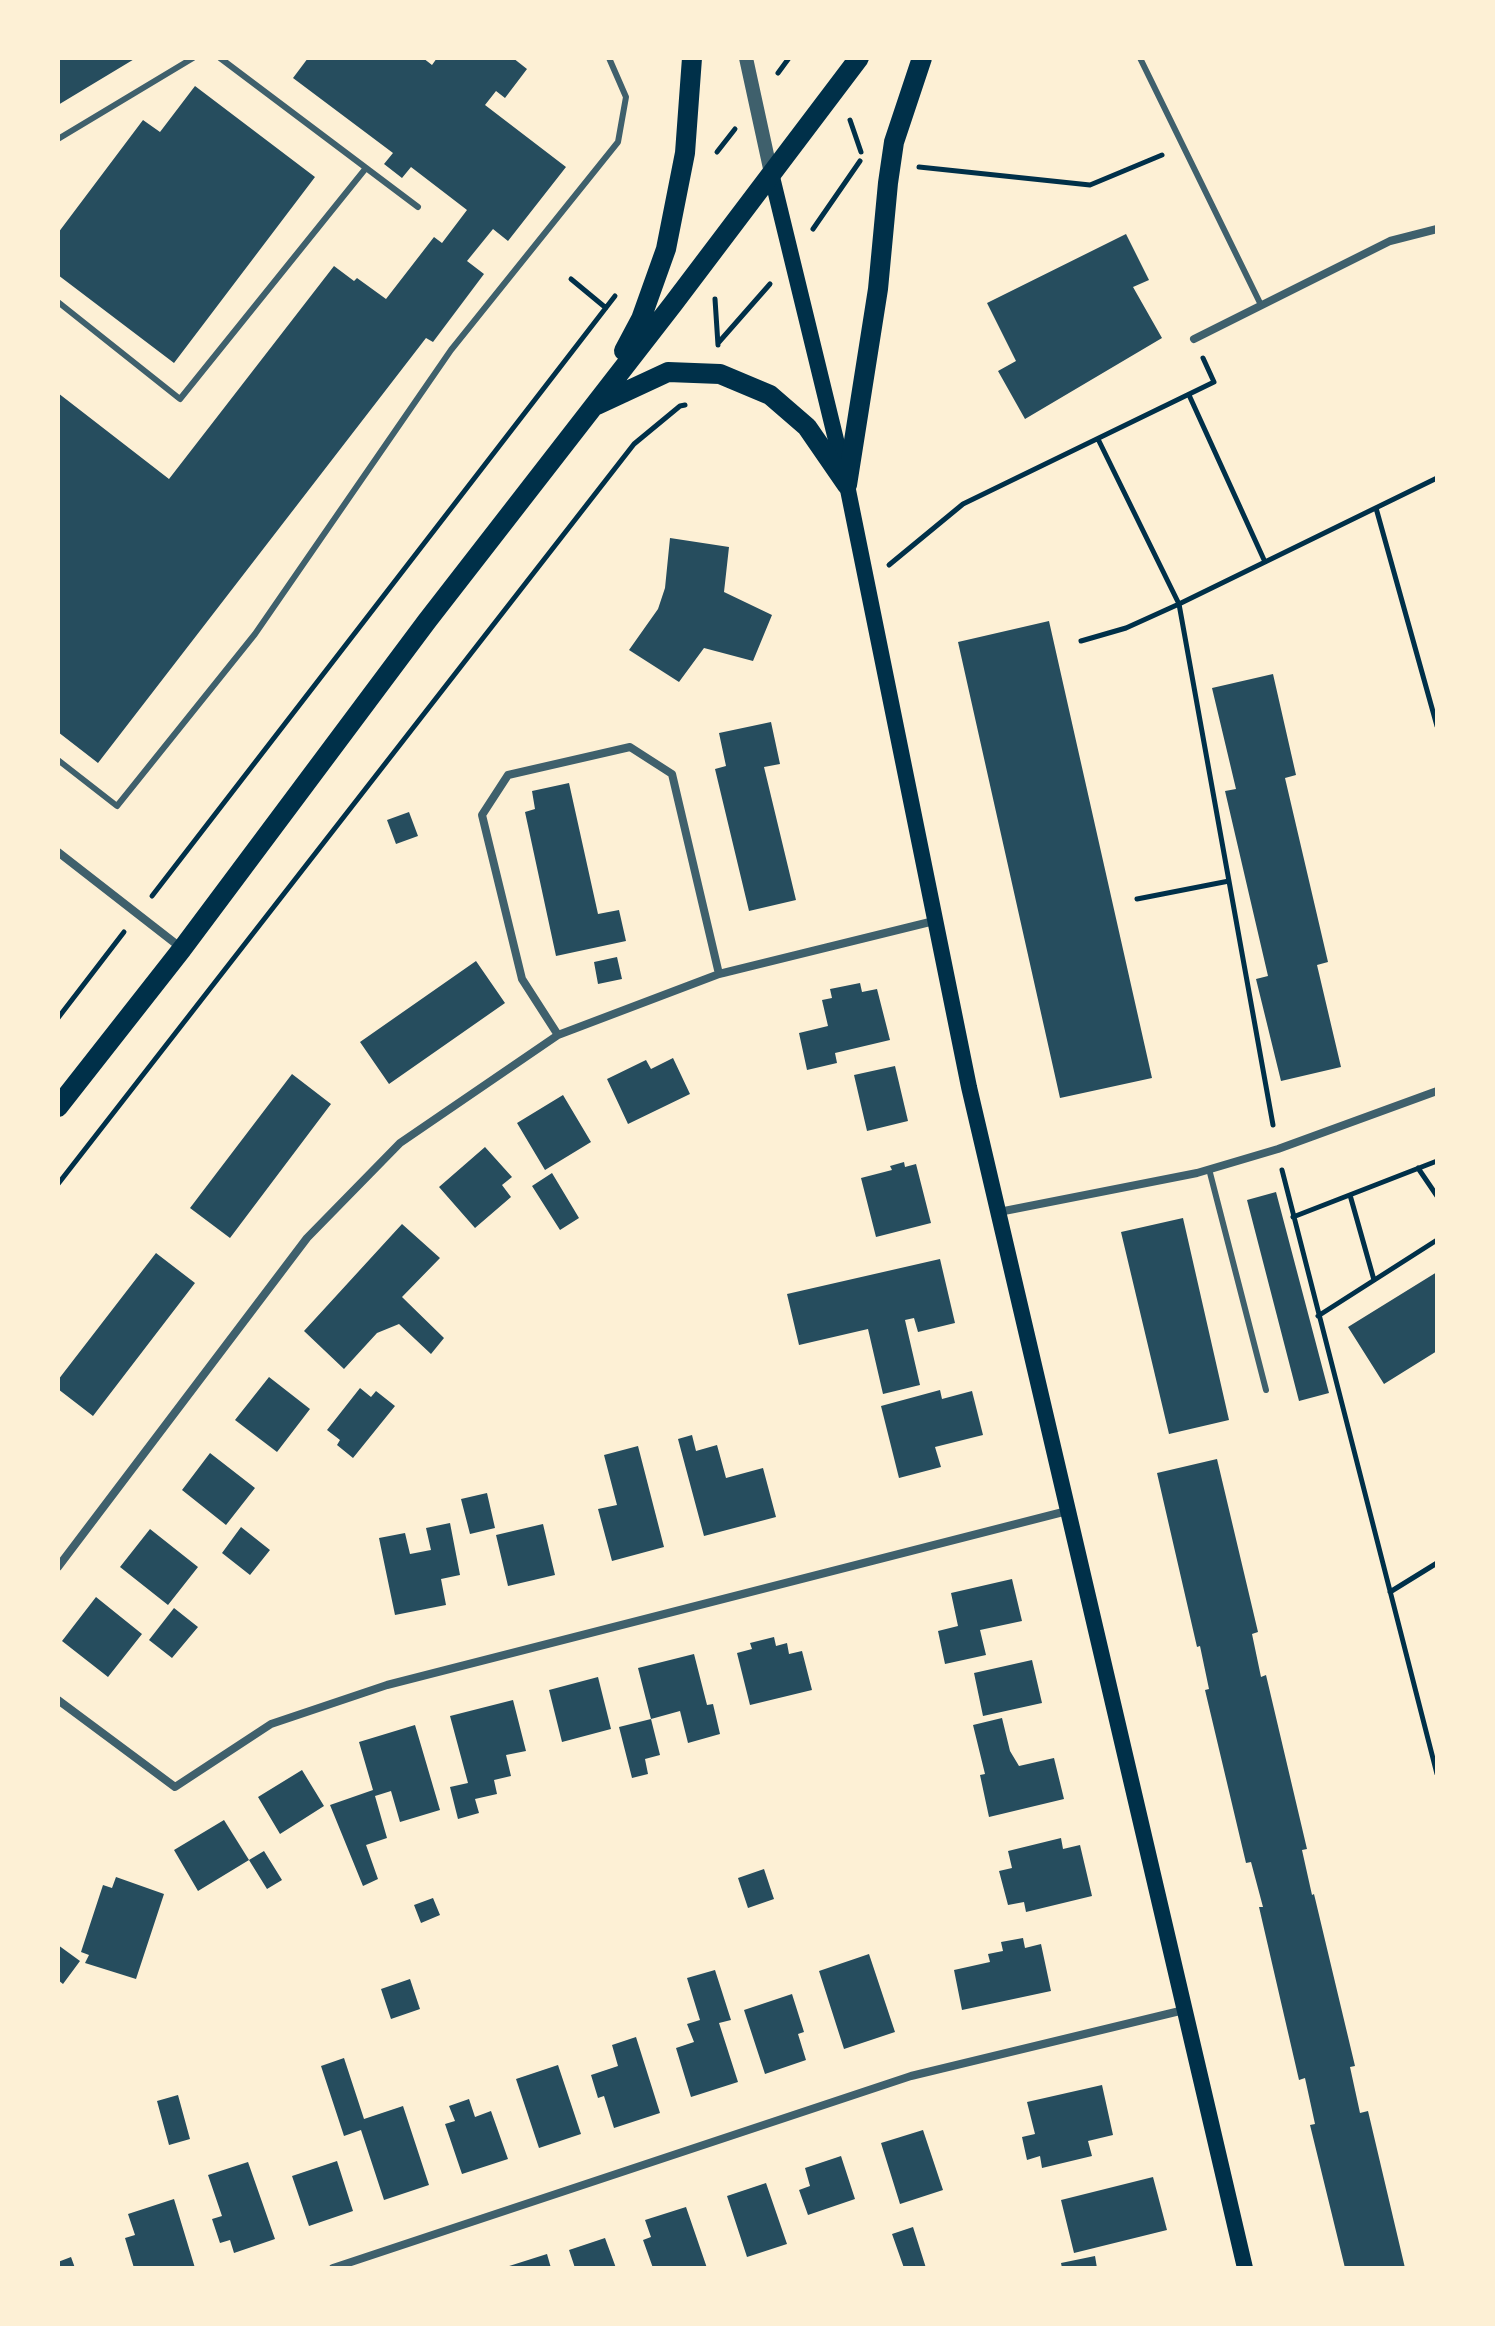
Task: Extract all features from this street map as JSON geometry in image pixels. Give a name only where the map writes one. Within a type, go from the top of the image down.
[{"type":"main road","points":[[593,407],[641,319],[666,249],[685,153],[692,58]]},
{"type":"main road","points":[[58,1107],[182,949],[427,621],[859,58]]},
{"type":"main road","points":[[847,485],[878,289],[894,142],[922,58]]},
{"type":"main road","points":[[771,173],[847,485],[934,921],[998,1212],[1245,2268]]},
{"type":"main road","points":[[593,407],[668,372],[720,374],[770,395],[780,403],[807,427],[847,485]]},
{"type":"street","points":[[746,58],[771,173]]},
{"type":"street","points":[[1194,339],[1390,241],[1437,229]]},
{"type":"street","points":[[558,1035],[522,979],[482,815],[508,775],[630,747],[672,774],[719,974]]},
{"type":"street","points":[[58,852],[182,949]]},
{"type":"street","points":[[58,1567],[307,1238],[400,1143],[558,1035],[719,974],[934,921]]},
{"type":"street","points":[[998,1212],[1209,1169],[1278,1149],[1437,1091]]},
{"type":"street","points":[[58,1700],[175,1787],[271,1724],[387,1685],[1067,1511]]},
{"type":"street","points":[[333,2268],[911,2076],[1184,2010]]},
{"type":"lane","points":[[58,139],[193,58]]},
{"type":"lane","points":[[220,58],[418,207]]},
{"type":"lane","points":[[58,760],[117,806],[255,634],[451,350],[618,142],[626,97],[609,58]]},
{"type":"lane","points":[[1140,58],[1261,305]]},
{"type":"lane","points":[[58,302],[180,399],[366,168]]},
{"type":"lane","points":[[1209,1169],[1266,1390]]},
{"type":"path","points":[[891,164],[1090,185],[1183,146]]},
{"type":"path","points":[[571,279],[606,308]]},
{"type":"path","points":[[58,1018],[624,285]]},
{"type":"path","points":[[867,582],[963,504],[1214,382],[1194,339]]},
{"type":"path","points":[[1189,395],[1265,562]]},
{"type":"path","points":[[58,1184],[634,444],[680,406],[692,403]]},
{"type":"path","points":[[1098,439],[1179,604],[1278,1149],[1318,1316],[1437,1774]]},
{"type":"path","points":[[1081,641],[1126,628],[1179,604],[1437,478]]},
{"type":"path","points":[[1376,508],[1437,726]]},
{"type":"path","points":[[1137,899],[1229,881]]},
{"type":"path","points":[[1293,1217],[1437,1161]]},
{"type":"path","points":[[1418,1168],[1437,1196]]},
{"type":"path","points":[[1350,1195],[1374,1280]]},
{"type":"path","points":[[1318,1316],[1437,1240]]},
{"type":"path","points":[[1390,1592],[1437,1563]]},
{"type":"building","points":[[58,58],[136,58],[58,105]]},
{"type":"building","points":[[308,58],[423,58],[432,65],[437,58],[513,58],[527,69],[505,98],[496,91],[485,105],[566,167],[508,241],[493,229],[467,261],[484,274],[433,342],[426,338],[98,763],[58,732],[58,393],[169,479],[334,266],[386,299],[434,237],[442,243],[467,210],[411,167],[402,178],[384,164],[393,153],[293,78]]},
{"type":"building","points":[[195,86],[315,177],[174,363],[58,275],[58,233],[143,120],[160,132]]},
{"type":"building","points":[[1126,234],[1149,280],[1133,287],[1162,338],[1025,419],[998,371],[1016,361],[987,303]]},
{"type":"building","points":[[670,538],[729,547],[724,592],[772,615],[753,661],[704,648],[679,682],[629,650],[658,609],[665,588]]},
{"type":"building","points":[[1049,621],[1152,1078],[1060,1098],[958,642]]},
{"type":"building","points":[[1273,674],[1296,775],[1285,778],[1328,962],[1317,965],[1341,1067],[1281,1081],[1256,979],[1268,976],[1225,791],[1236,789],[1212,688]]},
{"type":"building","points":[[771,722],[780,764],[764,767],[796,900],[749,911],[715,769],[726,766],[719,733]]},
{"type":"building","points":[[569,783],[598,914],[619,910],[626,941],[556,956],[525,812],[535,809],[532,791]]},
{"type":"building","points":[[409,812],[418,836],[396,844],[387,820]]},
{"type":"building","points":[[617,957],[622,979],[598,984],[594,962]]},
{"type":"building","points":[[476,961],[505,1003],[389,1084],[360,1042]]},
{"type":"building","points":[[860,983],[862,992],[877,989],[890,1040],[835,1053],[837,1063],[807,1070],[799,1033],[828,1026],[822,1000],[832,998],[830,989]]},
{"type":"building","points":[[673,1058],[690,1094],[628,1124],[607,1079],[646,1060],[651,1069]]},
{"type":"building","points":[[895,1066],[908,1121],[867,1131],[854,1075]]},
{"type":"building","points":[[292,1074],[331,1104],[230,1238],[190,1208]]},
{"type":"building","points":[[563,1095],[591,1142],[545,1170],[517,1123]]},
{"type":"building","points":[[485,1147],[512,1177],[502,1185],[511,1197],[475,1228],[439,1187]]},
{"type":"building","points":[[904,1162],[905,1167],[916,1164],[931,1223],[876,1237],[861,1178],[892,1170],[890,1166]]},
{"type":"building","points":[[552,1173],[579,1218],[560,1230],[532,1186]]},
{"type":"building","points":[[1276,1192],[1329,1393],[1299,1401],[1247,1200]]},
{"type":"building","points":[[1183,1218],[1229,1420],[1169,1434],[1121,1232]]},
{"type":"building","points":[[402,1224],[440,1258],[402,1297],[444,1338],[431,1354],[399,1324],[377,1333],[344,1369],[304,1331]]},
{"type":"building","points":[[156,1253],[195,1283],[93,1416],[58,1389],[58,1380]]},
{"type":"building","points":[[940,1259],[955,1323],[918,1332],[914,1318],[905,1320],[920,1385],[883,1394],[868,1329],[799,1345],[787,1294]]},
{"type":"building","points":[[1437,1272],[1437,1351],[1384,1384],[1348,1327]]},
{"type":"building","points":[[269,1377],[310,1409],[277,1452],[235,1420]]},
{"type":"building","points":[[360,1388],[371,1397],[376,1391],[395,1406],[353,1458],[337,1445],[340,1440],[327,1430]]},
{"type":"building","points":[[940,1390],[942,1399],[972,1391],[983,1435],[935,1447],[941,1467],[899,1478],[881,1406]]},
{"type":"building","points":[[692,1435],[696,1451],[717,1445],[726,1478],[763,1468],[776,1517],[704,1536],[678,1439]]},
{"type":"building","points":[[638,1446],[664,1547],[612,1561],[598,1509],[617,1505],[604,1455]]},
{"type":"building","points":[[210,1453],[255,1488],[226,1525],[182,1490]]},
{"type":"building","points":[[1217,1459],[1258,1632],[1252,1634],[1261,1677],[1266,1675],[1307,1849],[1302,1850],[1312,1895],[1355,2066],[1350,2067],[1360,2113],[1368,2111],[1405,2268],[1345,2268],[1310,2125],[1315,2124],[1305,2078],[1299,2080],[1259,1907],[1263,1907],[1251,1862],[1246,1863],[1205,1690],[1209,1689],[1200,1646],[1197,1647],[1157,1473]]},
{"type":"building","points":[[487,1493],[495,1528],[470,1534],[461,1499]]},
{"type":"building","points":[[450,1523],[460,1575],[441,1579],[446,1605],[395,1615],[379,1538],[405,1533],[410,1554],[431,1550],[426,1528]]},
{"type":"building","points":[[543,1524],[555,1575],[508,1586],[496,1535]]},
{"type":"building","points":[[241,1527],[270,1550],[250,1575],[222,1553]]},
{"type":"building","points":[[150,1529],[198,1567],[168,1605],[120,1567]]},
{"type":"building","points":[[1012,1579],[1022,1621],[980,1630],[986,1655],[945,1664],[938,1631],[958,1626],[951,1593]]},
{"type":"building","points":[[96,1597],[142,1634],[108,1677],[62,1641]]},
{"type":"building","points":[[174,1608],[198,1627],[172,1658],[149,1640]]},
{"type":"building","points":[[774,1637],[776,1646],[787,1643],[789,1654],[802,1651],[812,1690],[750,1705],[737,1653],[752,1649],[750,1643]]},
{"type":"building","points":[[694,1654],[707,1705],[713,1704],[720,1734],[688,1743],[680,1711],[651,1719],[638,1668]]},
{"type":"building","points":[[1032,1660],[1042,1703],[983,1716],[974,1673]]},
{"type":"building","points":[[598,1677],[611,1729],[562,1742],[549,1690]]},
{"type":"building","points":[[513,1700],[526,1751],[506,1755],[511,1776],[494,1780],[497,1794],[475,1799],[479,1813],[458,1819],[450,1787],[468,1783],[450,1716]]},
{"type":"building","points":[[1002,1718],[1010,1751],[1019,1766],[1054,1758],[1064,1799],[989,1817],[980,1775],[985,1774],[973,1725]]},
{"type":"building","points":[[651,1719],[660,1755],[645,1759],[648,1774],[632,1778],[619,1727]]},
{"type":"building","points":[[415,1725],[440,1810],[400,1822],[391,1791],[375,1796],[387,1838],[366,1845],[378,1879],[363,1886],[330,1805],[373,1790],[359,1742]]},
{"type":"building","points":[[302,1770],[324,1806],[280,1834],[258,1797]]},
{"type":"building","points":[[224,1820],[249,1860],[198,1891],[174,1850]]},
{"type":"building","points":[[1061,1838],[1063,1849],[1080,1845],[1092,1896],[1026,1912],[1024,1902],[1008,1905],[999,1871],[1012,1868],[1008,1851]]},
{"type":"building","points":[[264,1851],[282,1880],[267,1889],[249,1860]]},
{"type":"building","points":[[764,1869],[774,1899],[748,1908],[738,1878]]},
{"type":"building","points":[[116,1877],[164,1894],[136,1979],[85,1963],[89,1955],[81,1952],[103,1885],[112,1888]]},
{"type":"building","points":[[433,1898],[440,1915],[421,1923],[414,1905]]},
{"type":"building","points":[[1023,1938],[1025,1948],[1041,1944],[1051,1991],[962,2010],[954,1970],[990,1962],[988,1954],[1003,1951],[1001,1942]]},
{"type":"building","points":[[58,1945],[80,1961],[63,1984],[58,1980]]},
{"type":"building","points":[[869,1954],[895,2032],[844,2049],[819,1971]]},
{"type":"building","points":[[715,1970],[731,2020],[719,2023],[738,2082],[691,2097],[676,2048],[694,2042],[687,2024],[700,2020],[687,1978]]},
{"type":"building","points":[[410,1979],[420,2009],[391,2019],[381,1989]]},
{"type":"building","points":[[792,1994],[804,2032],[798,2034],[806,2060],[765,2074],[744,2010]]},
{"type":"building","points":[[636,2037],[660,2113],[614,2128],[604,2096],[598,2098],[591,2075],[618,2066],[612,2045]]},
{"type":"building","points":[[344,2058],[364,2119],[403,2106],[429,2185],[384,2200],[361,2130],[344,2136],[321,2066]]},
{"type":"building","points":[[558,2065],[581,2134],[539,2148],[516,2079]]},
{"type":"building","points":[[1102,2085],[1113,2135],[1088,2141],[1092,2156],[1042,2168],[1040,2156],[1027,2160],[1022,2137],[1035,2134],[1027,2102]]},
{"type":"building","points":[[178,2095],[190,2139],[169,2145],[157,2101]]},
{"type":"building","points":[[469,2099],[475,2117],[491,2111],[508,2159],[462,2174],[445,2124],[455,2121],[449,2106]]},
{"type":"building","points":[[923,2130],[943,2190],[900,2204],[881,2143]]},
{"type":"building","points":[[841,2156],[855,2199],[808,2215],[799,2190],[810,2186],[805,2168]]},
{"type":"building","points":[[337,2161],[353,2211],[309,2226],[292,2176]]},
{"type":"building","points":[[248,2162],[275,2239],[234,2253],[230,2240],[220,2243],[212,2219],[222,2216],[208,2175]]},
{"type":"building","points":[[1153,2177],[1167,2230],[1074,2253],[1061,2200]]},
{"type":"building","points":[[766,2183],[787,2244],[747,2257],[727,2196]]},
{"type":"building","points":[[174,2199],[195,2268],[134,2268],[125,2238],[135,2235],[128,2214]]},
{"type":"building","points":[[686,2207],[707,2268],[653,2268],[643,2240],[651,2237],[645,2220]]},
{"type":"building","points":[[913,2227],[926,2268],[904,2268],[892,2234]]},
{"type":"building","points":[[605,2238],[616,2268],[575,2268],[569,2250]]},
{"type":"building","points":[[547,2254],[551,2268],[506,2268],[506,2267]]},
{"type":"building","points":[[1095,2256],[1097,2268],[1062,2268],[1061,2263]]},
{"type":"building","points":[[71,2257],[75,2268],[58,2268],[58,2262]]}]
